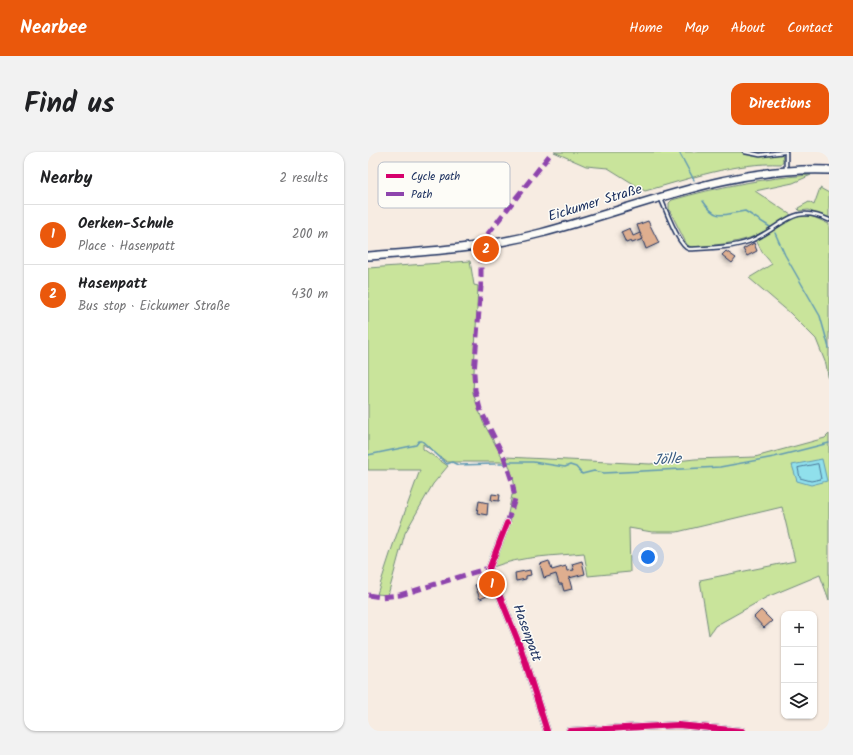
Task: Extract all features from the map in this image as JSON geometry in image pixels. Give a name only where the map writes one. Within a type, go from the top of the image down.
[{"type":"main road","name":"Eickumer Straße","points":[[368,256],[460,248],[511,240],[577,223],[660,197],[738,176],[786,170],[829,170]]},
{"type":"street","name":"Hasenpatt","points":[[507,523],[489,570],[520,646],[547,731]]},
{"type":"street","points":[[569,731],[678,725],[742,731]]},
{"type":"lane","points":[[745,152],[760,155],[785,152],[786,170]]},
{"type":"lane","points":[[660,197],[680,242],[689,249],[730,246],[749,241],[768,233],[792,217],[803,213],[816,215],[829,220]]},
{"type":"green space","points":[[554,152],[782,152],[783,161],[781,164],[764,164],[729,168],[645,191],[608,168],[586,166]]},
{"type":"green space","points":[[811,175],[793,183],[755,191],[791,215],[766,231],[744,240],[691,247],[687,245],[669,209],[669,203],[672,200],[706,191],[758,181]]},
{"type":"green space","points":[[820,188],[829,193],[829,219],[808,210],[799,211],[798,208],[809,202],[814,205]]},
{"type":"green space","points":[[807,214],[829,224],[829,381],[826,364],[816,339],[790,313],[749,278],[772,264],[762,252],[756,240],[793,219]]},
{"type":"green space","points":[[470,261],[474,285],[478,286],[473,393],[483,422],[505,462],[447,462],[423,444],[423,449],[448,466],[433,484],[405,533],[388,595],[377,594],[420,470],[368,470],[368,268]]},
{"type":"green space","points":[[829,434],[829,600],[820,575],[767,597],[715,626],[709,635],[700,580],[795,561],[782,507],[677,532],[652,532],[629,528],[630,572],[588,576],[584,553],[526,559],[504,563],[493,567],[511,521],[507,518],[512,495],[516,494],[513,477],[506,457],[650,464],[695,459],[755,457],[825,438]]},
{"type":"water","points":[[822,459],[827,481],[811,485],[797,481],[792,465]]},
{"type":"building","points":[[648,221],[659,243],[646,249],[637,225]]},
{"type":"building","points":[[630,228],[633,236],[640,233],[643,239],[632,243],[631,241],[626,243],[621,232]]},
{"type":"building","points":[[754,243],[757,251],[747,256],[743,249]]},
{"type":"building","points":[[726,251],[736,258],[732,263],[722,255]]},
{"type":"building","points":[[492,494],[500,495],[499,501],[491,500]]},
{"type":"building","points":[[479,501],[488,503],[487,515],[477,513]]},
{"type":"building","points":[[549,561],[552,570],[566,566],[567,571],[574,570],[572,564],[582,561],[585,574],[569,578],[572,589],[564,591],[562,584],[559,584],[556,574],[544,578],[540,564]]},
{"type":"building","points":[[530,570],[531,575],[526,576],[526,579],[516,581],[515,573]]},
{"type":"building","points":[[487,580],[492,594],[480,599],[475,585]]},
{"type":"building","points":[[761,610],[772,621],[764,628],[754,617]]},
{"type":"waterway","points":[[679,152],[694,180]]},
{"type":"waterway","points":[[703,201],[712,212],[717,214],[726,215],[745,211],[770,227]]},
{"type":"waterway","points":[[775,233],[785,255],[820,316],[829,348]]},
{"type":"waterway","name":"Jölle","points":[[368,455],[416,445],[419,441],[422,441],[447,464],[452,462],[458,465],[495,464]]},
{"type":"waterway","name":"Jölle","points":[[508,462],[533,462],[565,467],[570,465],[576,467],[582,474],[594,471],[604,473],[720,467],[774,457],[829,443]]},
{"type":"waterway","name":"Jölle","points":[[499,464],[504,464]]},
{"type":"marked path","points":[[510,206],[552,152]]},
{"type":"marked path","points":[[507,523],[515,499],[512,481],[504,457],[480,409],[475,390],[474,373],[481,286],[481,245],[508,208]]},
{"type":"marked path","points":[[368,595],[380,597],[400,595],[489,569]]},
{"type":"cycle path","points":[[507,523],[489,569],[520,646],[547,731]]},
{"type":"cycle path","points":[[569,731],[678,725],[742,731]]},
{"type":"place","name":"Hasenpatt","points":[[486,249]]},
{"type":"place","name":"Oerken-Schule","points":[[492,584]]}]
